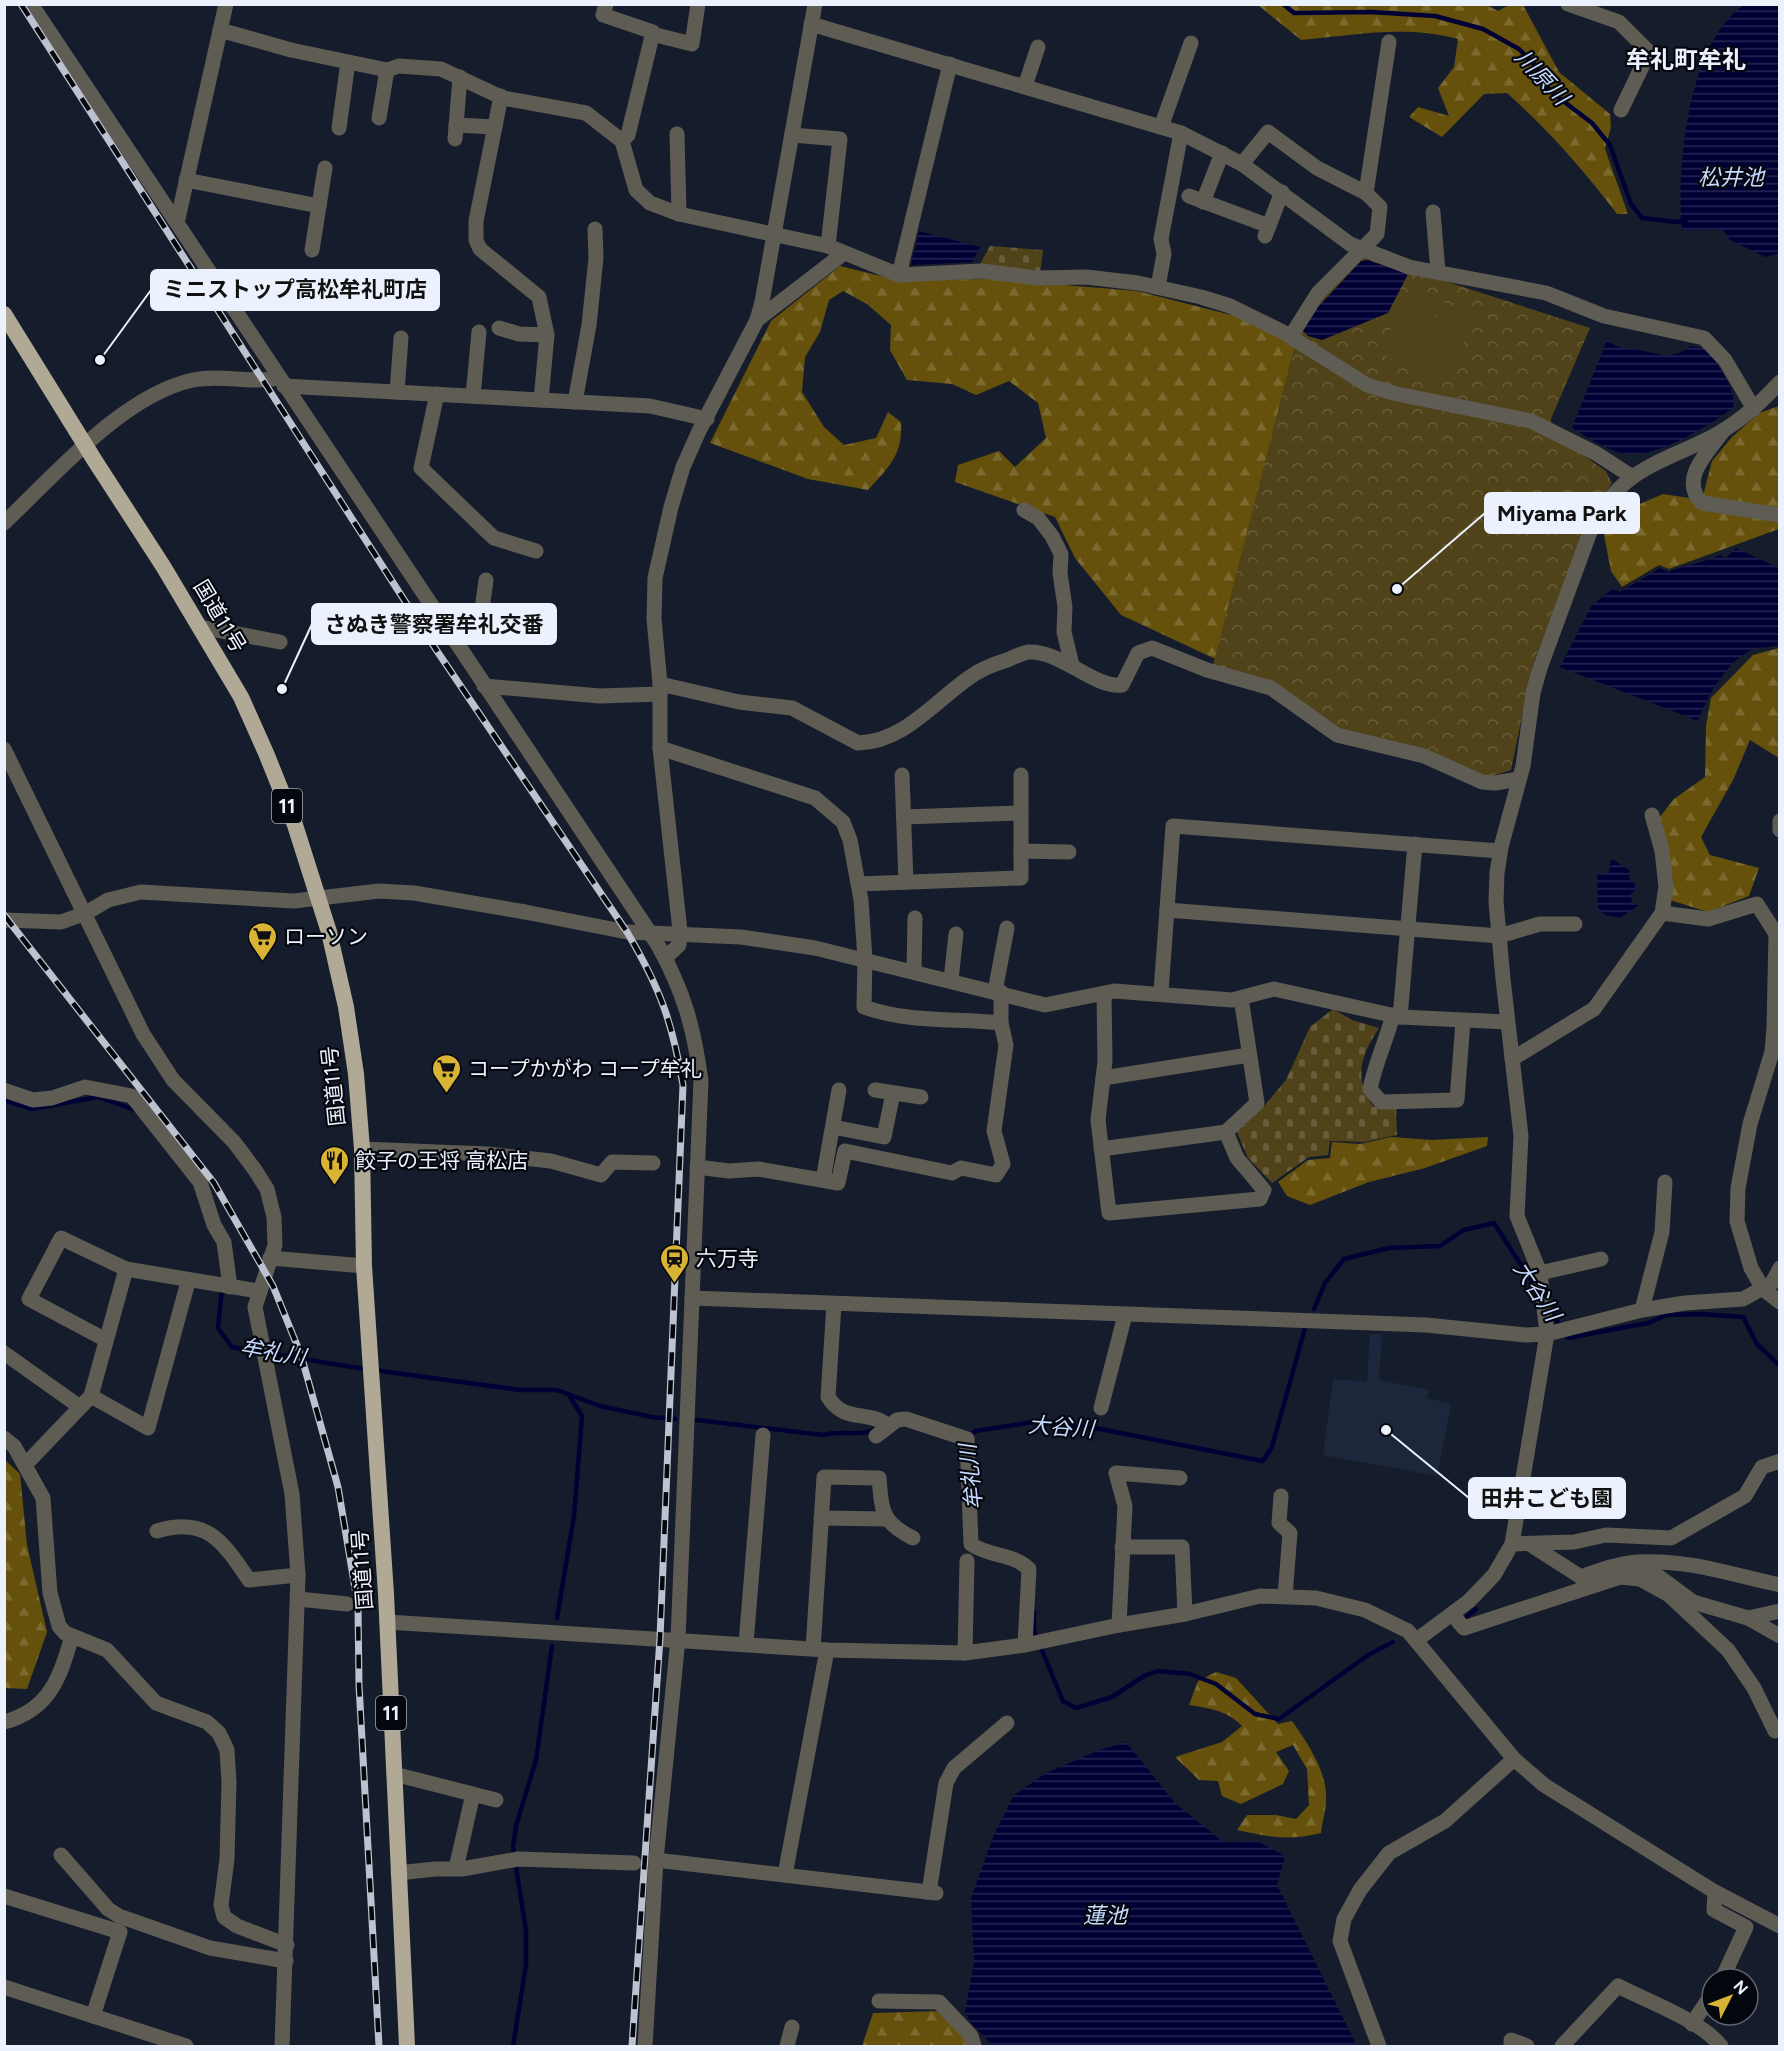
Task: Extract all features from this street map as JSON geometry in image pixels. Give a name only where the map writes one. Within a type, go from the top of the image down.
[{"type":"highway","name":"国道11号","points":[[4,314],[200,627],[241,697],[266,753],[319,899],[346,1007],[356,1074],[362,1149],[364,1266],[387,1622],[407,2046]]},
{"type":"street","points":[[31,4],[665,957],[686,1003],[694,1034],[701,1081],[678,1639],[656,1860],[645,2046]]},
{"type":"street","points":[[177,223],[226,4]]},
{"type":"street","points":[[606,4],[603,15],[653,32],[652,34],[692,44],[698,4]]},
{"type":"street","points":[[665,957],[679,945],[680,934],[660,748],[660,689],[654,619],[655,578],[671,507],[684,467],[757,320],[815,4]]},
{"type":"street","points":[[1568,4],[1618,22],[1649,52],[1620,110]]},
{"type":"street","points":[[811,24],[1181,133],[1242,164],[1350,244],[1409,267],[1546,293],[1604,316],[1704,338],[1725,360],[1754,409]]},
{"type":"street","points":[[220,30],[291,50],[387,70],[399,66],[441,69],[501,96],[586,113],[622,141],[636,190],[650,203],[679,214],[828,246],[899,275],[982,271],[1046,278],[1086,277],[1158,287],[1230,306],[1291,336],[1367,385],[1397,394],[1531,421],[1597,454],[1631,476]]},
{"type":"street","points":[[622,141],[628,135],[652,34]]},
{"type":"street","points":[[1366,193],[1389,42]]},
{"type":"street","points":[[1161,128],[1191,43]]},
{"type":"street","points":[[1025,86],[1038,47]]},
{"type":"street","points":[[339,129],[348,62]]},
{"type":"street","points":[[899,275],[950,64]]},
{"type":"street","points":[[379,118],[387,70]]},
{"type":"street","points":[[460,77],[456,132],[495,127]]},
{"type":"street","points":[[501,96],[476,221],[476,240],[480,249],[538,297],[547,335],[541,400]]},
{"type":"street","points":[[1242,164],[1268,132],[1317,168],[1366,193],[1380,207],[1377,234],[1318,293],[1291,336]]},
{"type":"street","points":[[1158,287],[1164,254],[1161,239],[1181,133]]},
{"type":"street","points":[[677,134],[679,214]]},
{"type":"street","points":[[792,135],[840,139],[828,246]]},
{"type":"street","points":[[1221,153],[1196,199],[1267,231],[1282,192]]},
{"type":"street","points":[[312,250],[325,168]]},
{"type":"street","points":[[186,180],[319,206]]},
{"type":"street","points":[[1433,212],[1438,272]]},
{"type":"street","points":[[575,402],[589,325],[596,258],[595,229]]},
{"type":"street","points":[[757,320],[844,253]]},
{"type":"street","points":[[500,328],[519,334],[547,335]]},
{"type":"street","points":[[473,396],[479,332]]},
{"type":"street","points":[[397,392],[401,338]]},
{"type":"street","points":[[4,524],[97,433],[129,411],[180,383],[205,378],[397,392],[651,406],[707,418]]},
{"type":"street","points":[[1418,1639],[1469,1601],[1494,1575],[1512,1544],[1547,1334],[1541,1278],[1517,1216],[1522,1158],[1496,902],[1500,851],[1519,779],[1538,676],[1599,513],[1631,476],[1724,430],[1754,409],[1776,387]]},
{"type":"street","points":[[437,394],[422,468],[494,538],[536,551]]},
{"type":"street","points":[[1724,430],[1694,474],[1691,484],[1694,495],[1702,503],[1779,515]]},
{"type":"street","points":[[1024,510],[1038,518],[1052,536],[1061,554],[1060,573],[1065,607],[1064,632],[1072,665]]},
{"type":"street","points":[[438,618],[480,624],[486,580]]},
{"type":"street","points":[[200,627],[280,642]]},
{"type":"street","points":[[484,686],[600,696],[660,689],[792,708],[858,743],[869,743],[880,741],[908,727],[970,676],[986,667],[1028,652],[1072,665],[1111,686],[1122,685],[1138,653],[1152,648],[1207,670],[1271,688],[1337,735],[1424,756],[1482,782],[1495,783],[1519,779]]},
{"type":"street","points":[[660,748],[815,798],[843,822],[850,840],[858,884],[865,959],[864,1007],[885,1014],[933,1021],[971,1020],[1000,1023]]},
{"type":"street","points":[[4,749],[143,1034],[173,1080],[234,1142],[267,1189],[274,1217],[275,1245],[258,1291],[255,1307],[262,1353],[292,1494],[298,1575],[282,2046]]},
{"type":"street","points":[[902,775],[906,882]]},
{"type":"street","points":[[858,884],[1021,879],[1021,775]]},
{"type":"street","points":[[904,817],[1021,813]]},
{"type":"street","points":[[1512,1059],[1594,1009],[1662,913],[1666,887],[1662,851],[1652,815]]},
{"type":"street","points":[[1779,821],[1779,830]]},
{"type":"street","points":[[1161,992],[1173,826],[1500,851]]},
{"type":"street","points":[[1415,844],[1396,1016],[1376,1063],[1370,1089],[1381,1102],[1457,1100],[1463,1021]]},
{"type":"street","points":[[1021,851],[1069,852]]},
{"type":"street","points":[[4,920],[61,922],[86,914],[108,900],[141,892],[294,901],[379,891],[425,895],[627,932],[741,937],[815,948],[1045,1005],[1114,991],[1161,992],[1232,1000],[1274,989],[1396,1016],[1507,1022]]},
{"type":"street","points":[[1662,913],[1708,919],[1756,904],[1776,934],[1772,1052],[1750,1124],[1738,1188],[1737,1221],[1751,1268],[1763,1289],[1779,1302]]},
{"type":"street","points":[[1167,910],[1499,936],[1540,924],[1575,924]]},
{"type":"street","points":[[914,971],[915,918]]},
{"type":"street","points":[[697,1167],[729,1171],[759,1169],[838,1183],[845,1151],[952,1173],[961,1168],[996,1175],[1003,1164],[994,1131],[1006,1046],[1000,1023],[998,992],[1007,928]]},
{"type":"street","points":[[951,980],[956,934]]},
{"type":"street","points":[[1104,994],[1103,1078],[1098,1120],[1109,1213],[1260,1199],[1264,1190],[1237,1158],[1227,1132]]},
{"type":"street","points":[[1101,1149],[1227,1132],[1257,1103],[1241,998]]},
{"type":"street","points":[[1103,1078],[1249,1055]]},
{"type":"street","points":[[4,1090],[33,1100],[52,1098],[85,1087],[132,1096],[200,1182],[214,1225],[224,1242],[225,1287]]},
{"type":"street","points":[[823,1180],[839,1090]]},
{"type":"street","points":[[875,1090],[921,1096]]},
{"type":"street","points":[[833,1127],[884,1137],[893,1093]]},
{"type":"street","points":[[362,1149],[488,1154],[551,1161],[601,1175],[612,1162],[653,1163]]},
{"type":"street","points":[[1641,1310],[1662,1232],[1665,1182]]},
{"type":"street","points":[[106,1340],[29,1299],[61,1239],[126,1269],[188,1282],[258,1291]]},
{"type":"street","points":[[270,1258],[364,1266]]},
{"type":"street","points":[[1541,1278],[1601,1259]]},
{"type":"street","points":[[692,1298],[1426,1325],[1527,1335],[1547,1334],[1641,1310],[1685,1303],[1743,1299],[1772,1283],[1779,1268]]},
{"type":"street","points":[[25,1465],[86,1401],[126,1269]]},
{"type":"street","points":[[4,1353],[86,1401],[148,1428],[188,1282]]},
{"type":"street","points":[[834,1304],[828,1397],[835,1408],[844,1414],[880,1420],[889,1426]]},
{"type":"street","points":[[1101,1408],[1125,1315]]},
{"type":"street","points":[[876,1437],[897,1420],[906,1419],[967,1439],[971,1544],[978,1549],[1022,1562],[1029,1569],[1024,1646]]},
{"type":"street","points":[[746,1644],[763,1435]]},
{"type":"street","points":[[4,1438],[14,1446],[43,1498],[50,1593],[58,1626],[72,1636],[107,1650],[156,1703],[207,1722],[219,1733],[227,1750],[229,1782],[227,1859],[220,1905],[224,1917],[237,1926],[287,1945]]},
{"type":"street","points":[[1512,1544],[1574,1542],[1606,1535],[1671,1538],[1745,1496],[1762,1467],[1779,1461]]},
{"type":"street","points":[[1119,1624],[1125,1506],[1116,1473],[1180,1478]]},
{"type":"street","points":[[785,1875],[820,1649],[821,1518],[824,1478],[879,1478],[886,1519],[898,1530],[913,1538]]},
{"type":"street","points":[[1281,1496],[1279,1523],[1290,1533],[1285,1596]]},
{"type":"street","points":[[821,1518],[886,1519]]},
{"type":"street","points":[[157,1531],[178,1524],[195,1527],[210,1534],[225,1546],[249,1580],[298,1575]]},
{"type":"street","points":[[1531,1545],[1584,1583],[1620,1577],[1640,1578],[1669,1595],[1728,1650],[1754,1688],[1775,1731]]},
{"type":"street","points":[[1122,1547],[1182,1547],[1185,1614]]},
{"type":"street","points":[[965,1653],[967,1561]]},
{"type":"street","points":[[1452,1614],[1464,1628],[1584,1583],[1629,1563],[1690,1564],[1779,1585]]},
{"type":"street","points":[[1629,1563],[1654,1573],[1693,1602],[1748,1618],[1779,1636]]},
{"type":"street","points":[[387,1622],[820,1649],[965,1653],[1024,1646],[1119,1624],[1185,1614],[1260,1596],[1316,1598],[1365,1610],[1394,1623],[1418,1639],[1514,1759],[1544,1785],[1715,1892],[1779,1926]]},
{"type":"street","points":[[298,1599],[347,1604]]},
{"type":"street","points":[[1748,1618],[1779,1611]]},
{"type":"street","points":[[4,1722],[25,1716],[37,1707],[56,1684],[72,1636]]},
{"type":"street","points":[[656,1860],[933,1893],[946,1783],[954,1768],[1007,1723]]},
{"type":"street","points":[[1379,2046],[1340,1941],[1344,1919],[1360,1890],[1389,1853],[1445,1821],[1514,1759]]},
{"type":"street","points":[[394,1774],[496,1800]]},
{"type":"street","points":[[457,1864],[473,1794]]},
{"type":"street","points":[[61,1855],[108,1909],[118,1916],[210,1948],[286,1961]]},
{"type":"street","points":[[398,1873],[462,1869],[512,1859],[634,1863]]},
{"type":"street","points":[[1715,1892],[1714,1910],[1746,1927],[1728,1967]]},
{"type":"street","points":[[4,1896],[120,1932],[93,2016]]},
{"type":"street","points":[[4,1986],[186,2046]]},
{"type":"street","points":[[1562,2046],[1618,1986],[1713,2036],[1721,2046]]},
{"type":"street","points":[[879,2001],[939,2002],[971,2036],[974,2046]]},
{"type":"street","points":[[1692,2024],[1700,2012]]},
{"type":"street","points":[[787,2046],[792,2027]]},
{"type":"street","points":[[1511,2046],[1511,2040],[1527,2046]]},
{"type":"shaded area","points":[[1370,1334],[1382,1334],[1379,1380],[1429,1390],[1427,1398],[1451,1404],[1437,1476],[1323,1455],[1333,1379],[1367,1382]]},
{"type":"green space","points":[[1258,5],[1487,5],[1498,11],[1509,5],[1523,5],[1559,72],[1610,114],[1611,127],[1605,149],[1628,214],[1617,214],[1565,151],[1507,93],[1484,94],[1442,137],[1409,117],[1418,107],[1449,116],[1438,88],[1454,67],[1458,39],[1399,32],[1301,40]]},
{"type":"green space","points":[[990,246],[1043,250],[1040,273],[980,264]]},
{"type":"green space","points":[[1364,255],[1590,328],[1551,419],[1552,434],[1606,471],[1612,483],[1591,514],[1533,664],[1511,770],[1489,777],[1346,731],[1213,665],[1297,336],[1321,298]]},
{"type":"green space","points":[[840,266],[897,280],[990,279],[1137,291],[1239,317],[1305,345],[1222,662],[1121,615],[1075,558],[1055,517],[955,482],[958,465],[999,451],[1015,467],[1046,438],[1038,403],[1009,381],[976,395],[952,384],[907,380],[890,350],[891,325],[867,304],[843,291],[829,300],[820,332],[805,357],[802,392],[824,427],[844,445],[876,438],[888,412],[901,422],[897,452],[868,490],[808,479],[710,443],[771,321]]},
{"type":"green space","points":[[1411,287],[1442,301],[1412,368],[1380,353]]},
{"type":"green space","points":[[1444,302],[1475,317],[1445,383],[1413,368]]},
{"type":"green space","points":[[1779,406],[1779,529],[1669,569],[1659,565],[1622,587],[1611,571],[1604,535],[1626,510],[1663,494],[1702,500],[1712,461],[1732,437],[1759,413]]},
{"type":"green space","points":[[1779,648],[1779,758],[1750,740],[1733,780],[1701,837],[1710,855],[1759,868],[1749,896],[1708,912],[1670,900],[1659,818],[1674,799],[1705,777],[1706,726],[1711,698],[1753,655]]},
{"type":"green space","points":[[1333,1009],[1352,1020],[1379,1028],[1364,1057],[1361,1076],[1367,1096],[1373,1106],[1396,1107],[1397,1135],[1364,1142],[1330,1141],[1328,1155],[1309,1157],[1272,1183],[1248,1158],[1236,1130],[1265,1105],[1286,1080],[1310,1027]]},
{"type":"green space","points":[[1391,1137],[1432,1140],[1488,1137],[1487,1146],[1425,1168],[1369,1182],[1310,1205],[1287,1196],[1278,1182],[1308,1160],[1330,1158],[1332,1142],[1360,1144]]},
{"type":"green space","points":[[4,1459],[20,1474],[27,1545],[47,1632],[27,1689],[5,1688]]},
{"type":"green space","points":[[1216,1672],[1236,1678],[1278,1724],[1292,1721],[1304,1738],[1320,1769],[1326,1790],[1321,1833],[1299,1837],[1279,1837],[1237,1830],[1247,1815],[1276,1815],[1296,1819],[1309,1805],[1307,1769],[1293,1745],[1276,1752],[1289,1771],[1283,1784],[1241,1804],[1222,1796],[1218,1781],[1199,1780],[1175,1757],[1222,1742],[1242,1726],[1224,1714],[1189,1705],[1198,1681]]},
{"type":"green space","points":[[940,2011],[965,2036],[968,2046],[862,2046],[873,2013]]},
{"type":"water","name":"松井池","points":[[1744,5],[1779,5],[1779,253],[1765,257],[1730,240],[1723,230],[1682,230],[1681,174],[1684,141],[1698,76],[1710,47],[1725,23]]},
{"type":"water","points":[[919,231],[980,247],[972,262],[911,265]]},
{"type":"water","points":[[1368,260],[1408,274],[1388,313],[1322,340],[1308,336],[1302,330],[1317,308],[1361,261]]},
{"type":"water","points":[[1607,340],[1621,348],[1665,355],[1676,354],[1691,346],[1705,348],[1729,384],[1733,408],[1680,440],[1650,452],[1622,453],[1596,442],[1572,428]]},
{"type":"water","points":[[1736,548],[1779,568],[1779,644],[1752,650],[1726,670],[1706,701],[1698,721],[1560,667],[1592,605],[1614,588],[1620,592],[1660,568],[1668,572],[1720,555],[1726,558]]},
{"type":"water","points":[[1611,858],[1629,870],[1630,880],[1635,884],[1635,890],[1630,895],[1633,904],[1639,905],[1620,918],[1605,915],[1598,908],[1597,875],[1609,872]]},
{"type":"water","name":"蓮池","points":[[1126,1742],[1175,1803],[1223,1842],[1257,1841],[1285,1856],[1277,1885],[1357,2046],[993,2046],[971,2023],[965,2012],[974,1963],[971,1898],[994,1835],[1014,1795],[1046,1773],[1097,1751]]},
{"type":"waterway","name":"川原川","points":[[1283,4],[1294,13],[1371,12],[1435,16],[1483,29],[1519,49],[1536,66],[1550,91],[1592,123],[1610,145],[1631,204],[1642,218],[1676,222],[1686,220]]},
{"type":"waterway","name":"牟礼川","points":[[4,1100],[32,1109],[98,1097],[138,1111]]},
{"type":"waterway","name":"大谷川","points":[[1314,1309],[1325,1283],[1344,1259],[1389,1248],[1440,1246],[1464,1230],[1494,1223],[1536,1288]]},
{"type":"waterway","name":"牟礼川","points":[[222,1288],[218,1328],[232,1347],[352,1367],[520,1390],[557,1390],[600,1406],[652,1417],[675,1419]]},
{"type":"waterway","name":"大谷川","points":[[1550,1310],[1568,1338],[1648,1323],[1667,1315],[1700,1314],[1743,1317],[1757,1344],[1780,1366]]},
{"type":"waterway","name":"大谷川","points":[[971,1436],[975,1431],[1034,1422],[1095,1428],[1263,1461],[1272,1447],[1305,1328]]},
{"type":"waterway","points":[[557,1618],[574,1516],[582,1416],[569,1395]]},
{"type":"waterway","name":"牟礼川","points":[[697,1420],[823,1435],[864,1433],[875,1429]]},
{"type":"waterway","points":[[1462,1621],[1476,1609]]},
{"type":"waterway","points":[[1034,1612],[1034,1631],[1063,1701],[1076,1708],[1112,1697],[1144,1676],[1158,1671],[1190,1674],[1216,1684],[1255,1714],[1279,1719],[1368,1655],[1393,1642]]},
{"type":"waterway","points":[[513,2046],[526,1965],[526,1931],[513,1847],[516,1826],[536,1760],[552,1646]]},
{"type":"railway","points":[[21,4],[437,651],[627,932],[656,988],[669,1023],[683,1085],[660,1638],[632,2046]]},
{"type":"railway","points":[[4,915],[214,1183],[273,1286],[301,1355],[338,1487],[358,1606],[359,1685],[379,2046]]},
{"type":"place","name":"ミニストップ高松牟礼町店","points":[[100,360]]},
{"type":"place","name":"Miyama Park","points":[[1397,589]]},
{"type":"place","name":"さぬき警察署牟礼交番","points":[[282,689]]},
{"type":"place","name":"ローソン","points":[[263,962]]},
{"type":"place","name":"コープかがわ コープ牟礼","points":[[447,1094]]},
{"type":"place","name":"餃子の王将 高松店","points":[[334,1186]]},
{"type":"place","name":"六万寺","points":[[675,1284]]},
{"type":"place","name":"田井こども園","points":[[1386,1430]]},
{"type":"district","name":"牟礼町牟礼","points":[[1686,59]]}]
